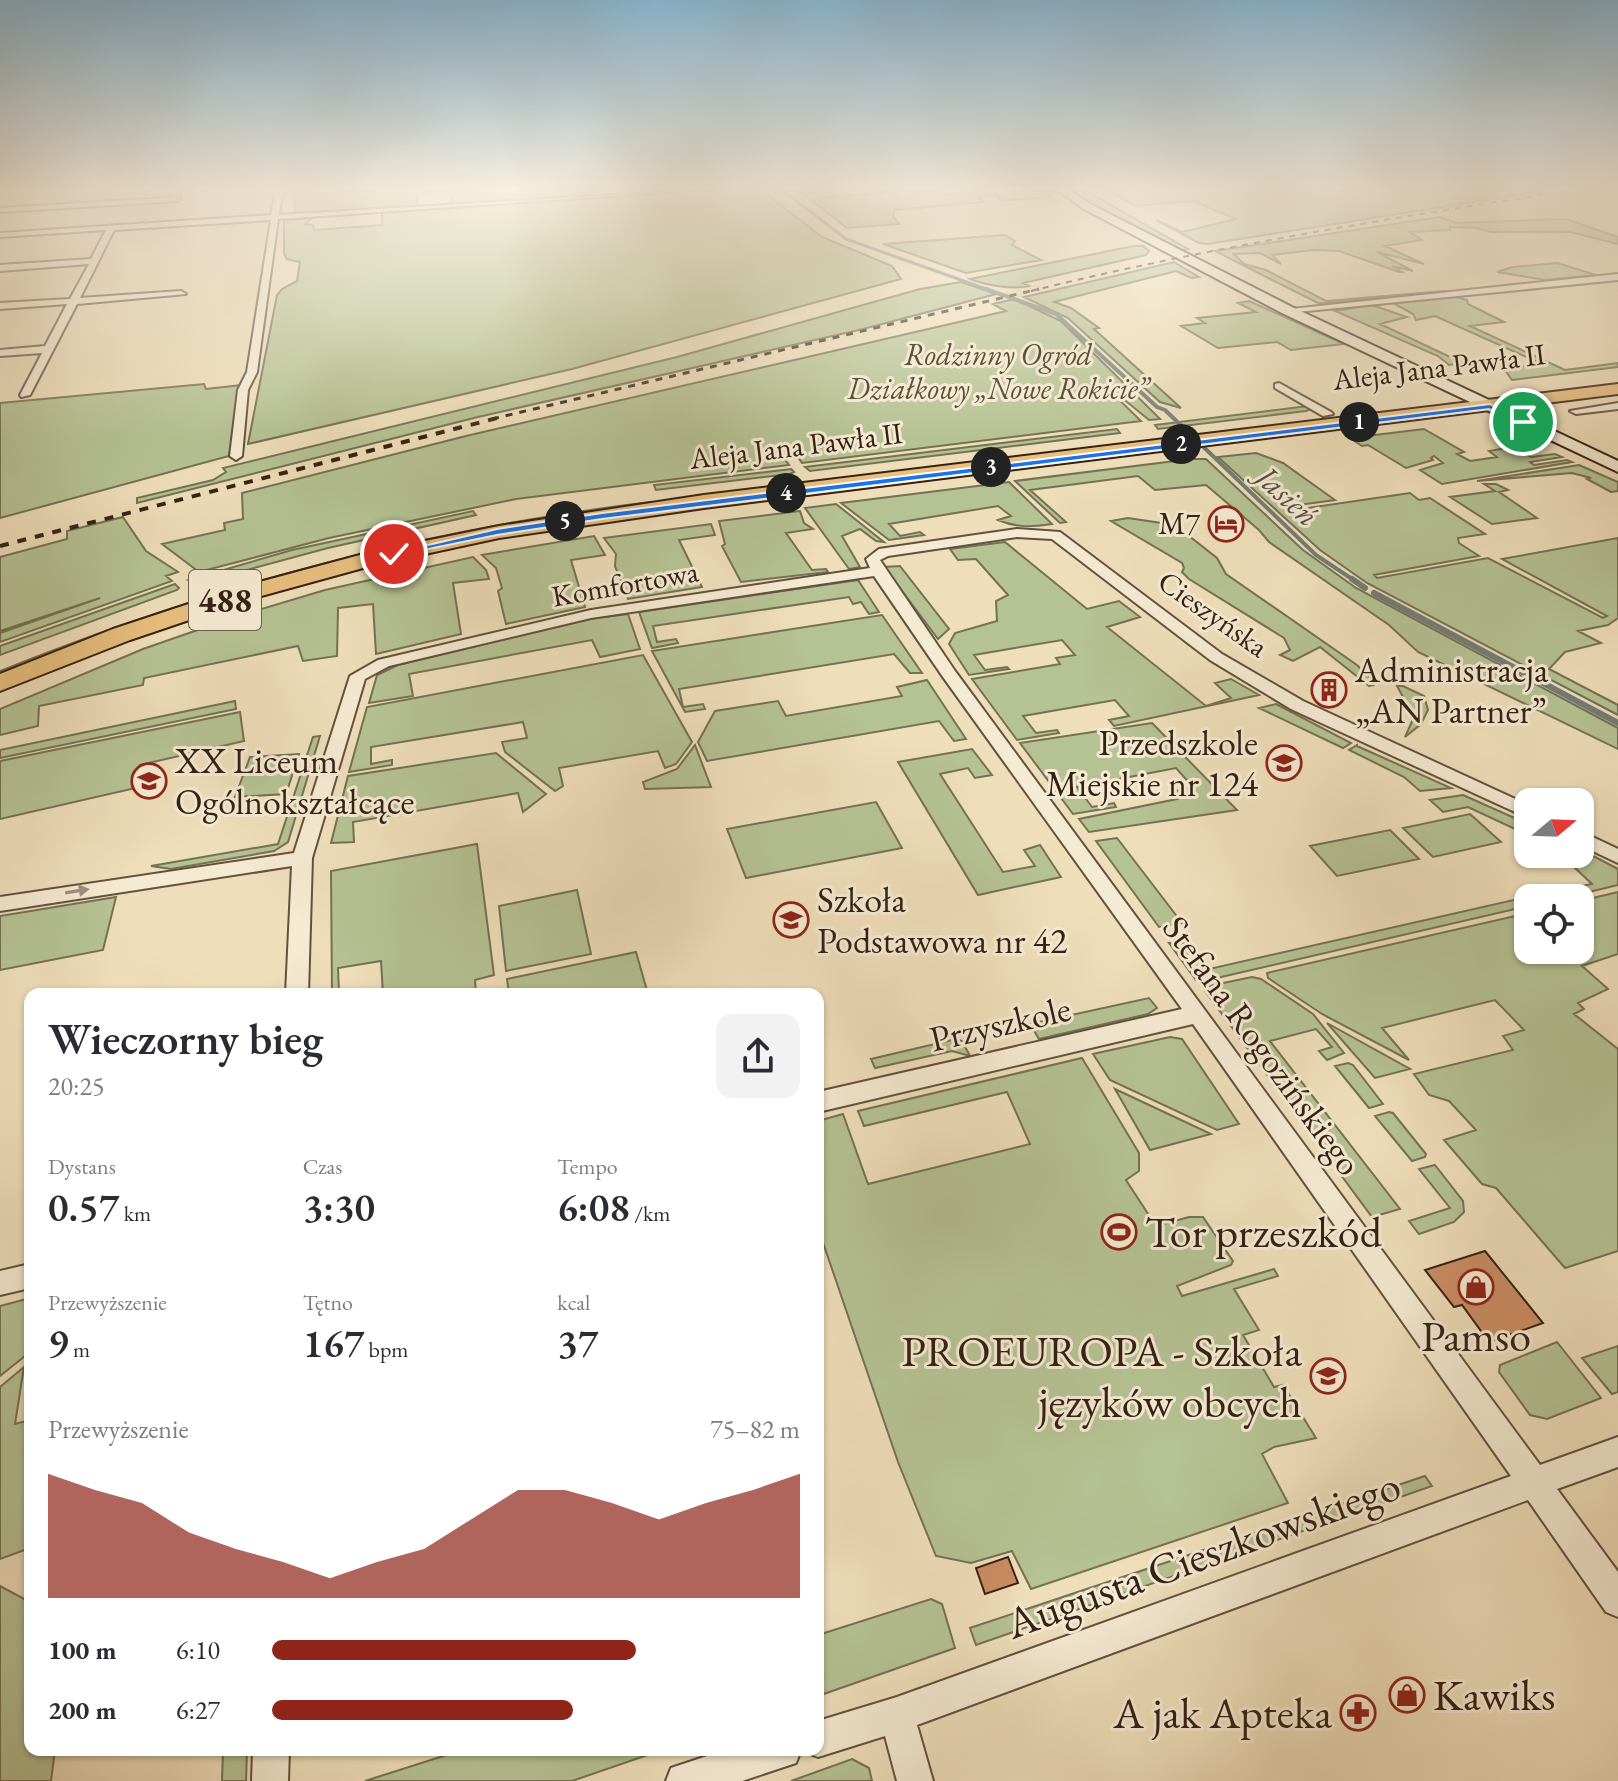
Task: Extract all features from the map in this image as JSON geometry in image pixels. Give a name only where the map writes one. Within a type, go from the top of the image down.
[{"type":"main road","points":[[1214,272],[1467,396]]},
{"type":"main road","points":[[1233,272],[1490,399],[1618,467]]},
{"type":"main road","name":"Aleja Jana Pawła II","points":[[0,663],[218,585],[339,551],[436,530],[576,506],[1193,437],[1490,399],[1618,377]]},
{"type":"main road","name":"Aleja Jana Pawła II","points":[[1193,437],[1327,414],[1467,396],[1514,403],[1618,389]]},
{"type":"main road","points":[[1514,403],[1618,452]]},
{"type":"main road","name":"Aleja Jana Pawła II","points":[[0,683],[91,646],[221,601],[331,569],[426,546],[575,520],[1085,449]]},
{"type":"street","points":[[25,395],[88,272]]},
{"type":"street","points":[[236,456],[245,398],[243,390],[252,372],[268,272]]},
{"type":"street","points":[[1287,310],[1618,277]]},
{"type":"street","points":[[0,306],[181,294]]},
{"type":"street","points":[[0,353],[49,349]]},
{"type":"street","points":[[1279,386],[1327,414]]},
{"type":"street","points":[[1576,411],[1618,406]]},
{"type":"street","name":"Cieszyńska","points":[[878,571],[873,559],[884,552],[1017,533],[1055,535],[1216,657],[1297,705],[1514,806]]},
{"type":"street","name":"Komfortowa","points":[[302,858],[358,676],[384,663],[591,614],[878,571]]},
{"type":"street","name":"Stefana Rogozińskiego","points":[[878,571],[949,674],[1198,1014],[1618,1600]]},
{"type":"street","points":[[1594,844],[1618,857]]},
{"type":"street","points":[[0,904],[302,858],[297,988]]},
{"type":"street","name":"Przyszkole","points":[[824,1101],[1198,1014]]},
{"type":"street","points":[[0,1283],[24,1277]]},
{"type":"street","name":"Augusta Cieszkowskiego","points":[[824,1737],[897,1715],[1618,1452]]},
{"type":"street","points":[[897,1715],[915,1781]]},
{"type":"street","points":[[270,1781],[271,1756]]},
{"type":"street","points":[[684,1781],[764,1756]]},
{"type":"green space","points":[[298,272],[896,272],[901,279],[572,369],[248,444],[277,295],[297,281]]},
{"type":"green space","points":[[1004,272],[1071,272],[1023,283],[1029,286],[1015,287],[970,279]]},
{"type":"green space","points":[[1131,272],[1172,272],[1054,302],[1071,308],[1099,328],[1094,329],[1181,408],[1160,402],[1068,318],[1024,297]]},
{"type":"green space","points":[[1178,272],[1191,272],[1199,277],[1191,278]]},
{"type":"green space","points":[[1257,272],[1270,272],[1326,301],[1445,291],[1326,303],[1318,303]]},
{"type":"green space","points":[[1498,272],[1587,272],[1596,275],[1545,280]]},
{"type":"green space","points":[[961,282],[996,294],[863,329],[478,417],[137,503],[137,498],[213,480],[226,472],[223,468],[677,357],[920,289]]},
{"type":"green space","points":[[1452,296],[1467,300],[1468,304],[1504,322],[1470,326],[1565,370],[1618,363],[1618,367],[1512,380],[1502,366],[1544,365],[1435,316],[1416,320],[1413,314],[1393,303]]},
{"type":"green space","name":"Rodzinny Ogród Działkowy „Nowe Rokicie”","points":[[1014,299],[1061,321],[1160,419],[1149,420],[1111,392],[1141,421],[802,463],[797,456],[784,458],[789,465],[516,499],[329,538],[199,572],[162,544],[225,530],[224,523],[243,519],[242,493],[466,436],[1006,311],[993,304]]},
{"type":"green space","points":[[1249,301],[1344,344],[1291,350],[1277,342],[1218,348],[1181,326],[1205,323],[1197,318],[1256,312],[1238,303]]},
{"type":"green space","points":[[1372,305],[1407,317],[1380,324],[1463,363],[1449,365],[1438,356],[1335,311]]},
{"type":"green space","points":[[204,384],[206,389],[242,385],[229,456],[0,518],[0,403]]},
{"type":"green space","points":[[1308,406],[1311,409],[1306,411],[1158,429],[1155,425]]},
{"type":"green space","points":[[1117,429],[1120,433],[810,471],[805,467]]},
{"type":"green space","points":[[1424,429],[1464,452],[1457,454],[1470,461],[1497,457],[1489,451],[1512,447],[1531,457],[1555,454],[1562,457],[1530,462],[1534,465],[1572,462],[1442,484],[1420,470],[1443,463],[1434,456],[1431,458],[1433,460],[1406,468],[1350,438]]},
{"type":"green space","points":[[1256,453],[1283,463],[1335,500],[1291,506],[1294,510],[1410,493],[1419,500],[1430,498],[1485,534],[1458,538],[1459,543],[1479,556],[1374,575],[1377,578],[1488,558],[1603,618],[1607,616],[1502,559],[1618,538],[1618,618],[1608,625],[1578,631],[1601,643],[1565,652],[1549,669],[1618,705],[1618,715],[1367,583],[1320,550],[1218,457]]},
{"type":"green space","points":[[1206,459],[1303,550],[1356,588],[1618,728],[1618,749],[1418,652],[1389,625],[1269,542],[1206,485],[1155,490],[1138,476],[1030,490],[1066,522],[1060,523],[1015,481]]},
{"type":"green space","points":[[1579,465],[1618,482],[1618,491],[1611,492],[1587,479],[1591,478],[1572,473],[1477,481]]},
{"type":"green space","points":[[791,469],[794,472],[790,474],[656,490],[654,485]]},
{"type":"green space","points":[[1009,482],[1052,524],[1024,526],[1005,523],[998,520],[1011,516],[998,506],[889,524],[900,536],[920,532],[924,535],[889,540],[841,503]]},
{"type":"green space","points":[[1484,484],[1496,484],[1508,490],[1499,492],[1537,518],[1492,524],[1450,497],[1495,491]]},
{"type":"green space","points":[[650,502],[651,505],[506,525],[381,550],[0,675],[0,671],[160,612],[319,565],[400,545],[482,528]]},
{"type":"green space","points":[[836,504],[884,542],[876,541],[860,529],[842,536],[860,567],[849,569],[805,508]]},
{"type":"green space","points":[[473,511],[476,515],[328,548],[199,583],[189,580],[292,550]]},
{"type":"green space","points":[[800,511],[804,523],[813,529],[786,533],[812,570],[826,569],[828,572],[741,582],[722,546],[725,544],[719,521]]},
{"type":"green space","points":[[123,517],[146,551],[178,572],[166,576],[172,581],[0,642],[0,633],[100,598],[0,631],[0,557],[67,539],[67,531]]},
{"type":"green space","points":[[1128,518],[1175,525],[1217,558],[1226,574],[1357,665],[1375,682],[1374,685],[1369,686],[1320,647],[1293,661],[1280,655],[1290,650],[1284,638],[1189,579],[1182,572],[1182,563],[1111,521]]},
{"type":"green space","points":[[711,524],[715,535],[679,540],[702,587],[628,599],[615,566],[616,554],[604,538]]},
{"type":"green space","points":[[594,536],[605,555],[571,560],[585,607],[506,624],[496,568],[482,555]]},
{"type":"green space","points":[[1005,542],[1087,609],[1119,601],[1140,617],[1107,627],[1206,706],[1231,698],[1215,683],[1231,679],[1259,695],[1114,726],[1109,720],[1129,716],[1115,700],[1023,716],[1036,733],[1057,730],[1059,733],[1017,740],[972,679],[1060,664],[1056,658],[1075,655],[1062,640],[974,655],[985,670],[1009,669],[969,675],[949,644],[955,633],[997,621],[996,601],[1008,595],[976,559],[958,560],[950,549]]},
{"type":"green space","points":[[473,557],[486,570],[489,579],[453,583],[461,634],[376,654],[373,604],[338,608],[337,656],[303,661],[298,646],[144,678],[143,685],[39,706],[38,726],[0,735],[0,709],[143,649],[325,590]]},
{"type":"green space","points":[[900,566],[949,629],[938,639],[884,567]]},
{"type":"green space","points":[[858,580],[879,612],[869,614],[861,602],[853,604],[849,597],[653,626],[657,642],[676,639],[678,643],[652,648],[639,612]]},
{"type":"green space","points":[[175,584],[179,588],[177,590],[0,655],[0,646]]},
{"type":"green space","points":[[628,614],[640,649],[600,657],[592,640],[409,674],[413,696],[369,703],[377,675],[398,665],[589,619]]},
{"type":"green space","points":[[882,615],[922,673],[910,673],[894,654],[679,689],[683,707],[703,704],[705,709],[685,712],[652,651]]},
{"type":"green space","points":[[643,655],[692,742],[676,764],[665,768],[658,751],[559,768],[563,786],[555,791],[505,752],[502,742],[527,738],[523,722],[371,747],[371,764],[392,760],[392,765],[349,772],[367,707]]},
{"type":"green space","points":[[927,680],[966,739],[954,741],[939,721],[707,761],[698,742],[715,711],[778,701],[786,716],[902,696],[897,687]]},
{"type":"green space","points":[[1397,686],[1424,696],[1428,710],[1421,724],[1405,737],[1414,717]]},
{"type":"green space","points":[[235,701],[236,709],[0,758],[0,750]]},
{"type":"green space","points":[[1276,704],[1351,743],[1343,748],[1259,708]]},
{"type":"green space","points":[[240,712],[244,741],[140,765],[140,787],[0,819],[0,761]]},
{"type":"green space","points":[[1152,723],[1237,810],[1089,832],[1079,819],[1177,799],[1171,792],[1193,787],[1176,768],[1077,787],[1092,807],[1114,803],[1116,807],[1073,814],[1020,743]]},
{"type":"green space","points":[[320,736],[288,842],[274,851],[171,869],[151,866],[278,844],[313,737]]},
{"type":"green space","points":[[695,745],[711,787],[645,789],[643,782],[677,769]]},
{"type":"green space","points":[[1357,745],[1451,788],[1420,791],[1404,777],[1349,750]]},
{"type":"green space","points":[[972,749],[992,775],[975,778],[968,768],[940,774],[1003,872],[1035,866],[1024,850],[1040,845],[1061,877],[978,895],[898,762]]},
{"type":"green space","points":[[496,753],[546,794],[523,812],[518,793],[353,822],[354,842],[331,843],[348,776]]},
{"type":"green space","points":[[299,754],[286,794],[235,797],[250,757]]},
{"type":"green space","points":[[1463,795],[1514,818],[1514,828],[1468,807],[1443,812],[1430,800]]},
{"type":"green space","points":[[876,802],[902,848],[746,878],[727,829]]},
{"type":"green space","points":[[1470,814],[1501,842],[1433,857],[1403,828]]},
{"type":"green space","points":[[1390,830],[1419,859],[1337,876],[1310,846]]},
{"type":"green space","points":[[1117,838],[1182,923],[1159,927],[1096,841]]},
{"type":"green space","points":[[477,844],[494,975],[475,980],[476,988],[383,988],[381,961],[338,968],[339,988],[332,988],[331,871]]},
{"type":"green space","points":[[1594,856],[1618,869],[1618,885],[1594,891],[1592,884],[1575,868],[1594,868]]},
{"type":"green space","points":[[577,890],[591,954],[506,971],[499,906]]},
{"type":"green space","points":[[1618,892],[1618,954],[1594,962],[1594,898]]},
{"type":"green space","points":[[116,897],[103,950],[0,970],[0,916]]},
{"type":"green space","points":[[1514,900],[1514,909],[1204,981],[1196,980],[1169,943],[1184,943],[1205,970]]},
{"type":"green space","points":[[1514,916],[1514,964],[1588,964],[1582,966],[1608,989],[1578,1003],[1584,1009],[1574,1014],[1618,1049],[1618,1251],[1565,1268],[1496,1188],[1482,1184],[1444,1140],[1476,1130],[1449,1101],[1429,1095],[1414,1074],[1513,1050],[1503,1036],[1524,1030],[1495,1000],[1382,1028],[1409,1060],[1322,1014],[1268,978],[1267,973]]},
{"type":"green space","points":[[636,952],[646,988],[508,988],[507,979]]},
{"type":"green space","points":[[1252,977],[1261,979],[1313,1014],[1344,1053],[1327,1060],[1319,1051],[1332,1047],[1316,1029],[1270,1041],[1400,1209],[1372,1217],[1205,991],[1209,986]]},
{"type":"green space","points":[[1149,998],[1157,1008],[1148,1014],[1039,1039],[1030,1024]]},
{"type":"green space","points":[[1327,1023],[1410,1069],[1375,1078]]},
{"type":"green space","points":[[1170,1037],[1182,1039],[1239,1124],[1217,1130],[1110,1080],[1093,1054]]},
{"type":"green space","points":[[956,1039],[962,1041],[970,1056],[952,1051],[875,1068],[871,1059]]},
{"type":"green space","points":[[1082,1058],[1139,1153],[1139,1171],[1126,1180],[1154,1223],[1160,1225],[1189,1217],[1203,1217],[1233,1261],[1231,1265],[1177,1286],[1182,1296],[1274,1269],[1278,1276],[1234,1289],[1259,1330],[1243,1335],[1274,1387],[1283,1385],[1316,1438],[1274,1447],[1262,1454],[1288,1503],[1031,1589],[1012,1551],[971,1563],[936,1556],[898,1462],[824,1246],[824,1119],[843,1114],[868,1184],[1030,1144],[1007,1092],[864,1126],[858,1111]]},
{"type":"green space","points":[[1353,1065],[1383,1104],[1369,1108],[1335,1066]]},
{"type":"green space","points":[[1115,1089],[1211,1134],[1150,1150]]},
{"type":"green space","points":[[1389,1112],[1426,1154],[1425,1157],[1412,1161],[1375,1116]]},
{"type":"green space","points":[[1435,1165],[1463,1201],[1464,1212],[1454,1222],[1419,1234],[1409,1221],[1450,1208],[1419,1169]]},
{"type":"green space","points":[[24,1300],[24,1357],[0,1376],[0,1306]]},
{"type":"green space","points":[[1557,1342],[1601,1398],[1547,1419],[1530,1415],[1499,1372],[1500,1365]]},
{"type":"green space","points":[[1618,1346],[1618,1392],[1612,1394],[1582,1358]]},
{"type":"green space","points":[[24,1367],[15,1424],[24,1422],[24,1550],[0,1559],[0,1387]]},
{"type":"green space","points":[[1425,1476],[1432,1486],[976,1645],[970,1628]]},
{"type":"green space","points":[[0,1586],[24,1599],[24,1756],[54,1756],[51,1781],[0,1781]]},
{"type":"green space","points":[[931,1599],[942,1604],[955,1648],[824,1694],[824,1633]]},
{"type":"green space","points":[[223,1756],[247,1756],[246,1781],[222,1781]]},
{"type":"green space","points":[[443,1756],[645,1756],[572,1781],[365,1781]]},
{"type":"green space","points":[[852,1759],[869,1768],[872,1781],[791,1781]]},
{"type":"building","name":"Pamso","points":[[1485,1251],[1543,1323],[1489,1342],[1462,1305],[1454,1307],[1425,1270]]},
{"type":"building","points":[[1008,1557],[1018,1583],[985,1594],[976,1568]]},
{"type":"waterway","name":"Jasień","points":[[939,272],[992,291]]},
{"type":"waterway","name":"Jasień","points":[[986,289],[1056,314],[1157,407],[1165,410],[1316,555],[1352,579]]},
{"type":"waterway","name":"Jasień","points":[[1352,579],[1365,588]]},
{"type":"waterway","name":"Jasień","points":[[1374,593],[1618,723]]},
{"type":"railway","points":[[1031,291],[1113,272]]},
{"type":"railway","points":[[492,419],[1039,289]]},
{"type":"railway","points":[[0,546],[501,417]]},
{"type":"place","name":"M7","points":[[1226,524]]},
{"type":"place","name":"Administracja „AN Partner”","points":[[1329,690]]},
{"type":"place","name":"Przedszkole Miejskie nr 124","points":[[1284,763]]},
{"type":"place","name":"XX Liceum Ogólnokształcące","points":[[149,781]]},
{"type":"place","name":"Szkoła Podstawowa nr 42","points":[[791,920]]},
{"type":"place","name":"Tor przeszkód","points":[[1119,1232]]},
{"type":"place","name":"Pamso","points":[[1476,1287]]},
{"type":"place","name":"PROEUROPA - Szkoła języków obcych","points":[[1328,1376]]},
{"type":"place","name":"Kawiks","points":[[1407,1695]]},
{"type":"place","name":"A jak Apteka","points":[[1358,1713]]},
{"type":"route","points":[[394,554],[497,532],[602,516],[1490,406],[1523,422]]}]
